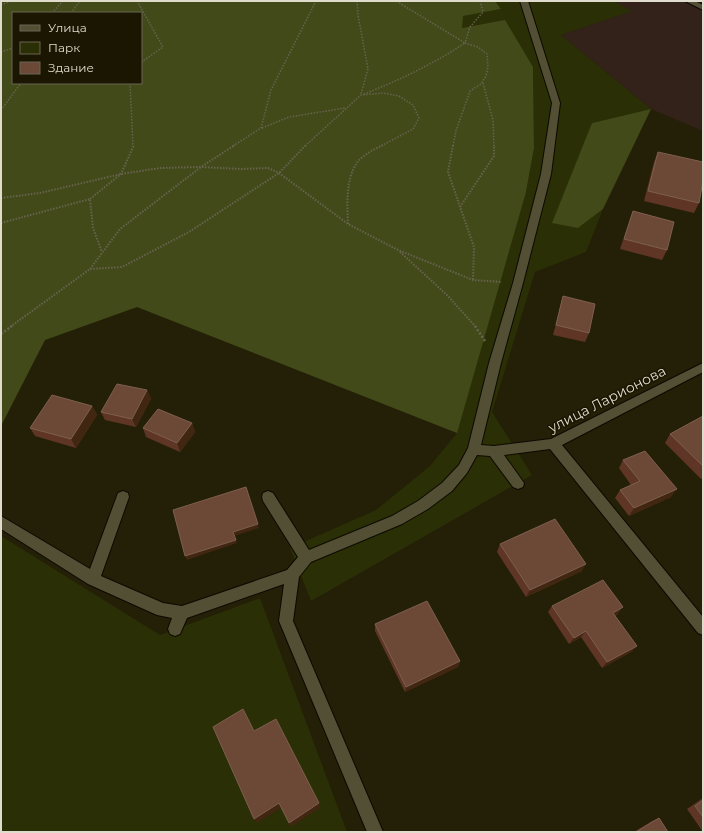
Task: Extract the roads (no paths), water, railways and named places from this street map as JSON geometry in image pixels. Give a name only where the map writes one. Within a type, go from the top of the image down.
[{"type":"street","points":[[1,522],[93,578],[162,610],[182,613],[292,575],[306,558],[397,520],[423,505],[447,487],[463,469],[474,449],[495,363],[518,283],[546,174],[556,103],[524,1]]},
{"type":"street","points":[[689,1],[703,8]]},
{"type":"street","name":"улица Ларионова","points":[[474,449],[494,451],[553,444],[703,367]]},
{"type":"street","points":[[553,444],[703,628]]},
{"type":"street","points":[[494,451],[518,483]]},
{"type":"street","points":[[93,578],[123,497]]},
{"type":"street","points":[[268,497],[306,558]]},
{"type":"street","points":[[292,575],[286,620],[375,832]]},
{"type":"street","points":[[175,629],[182,613]]}]
